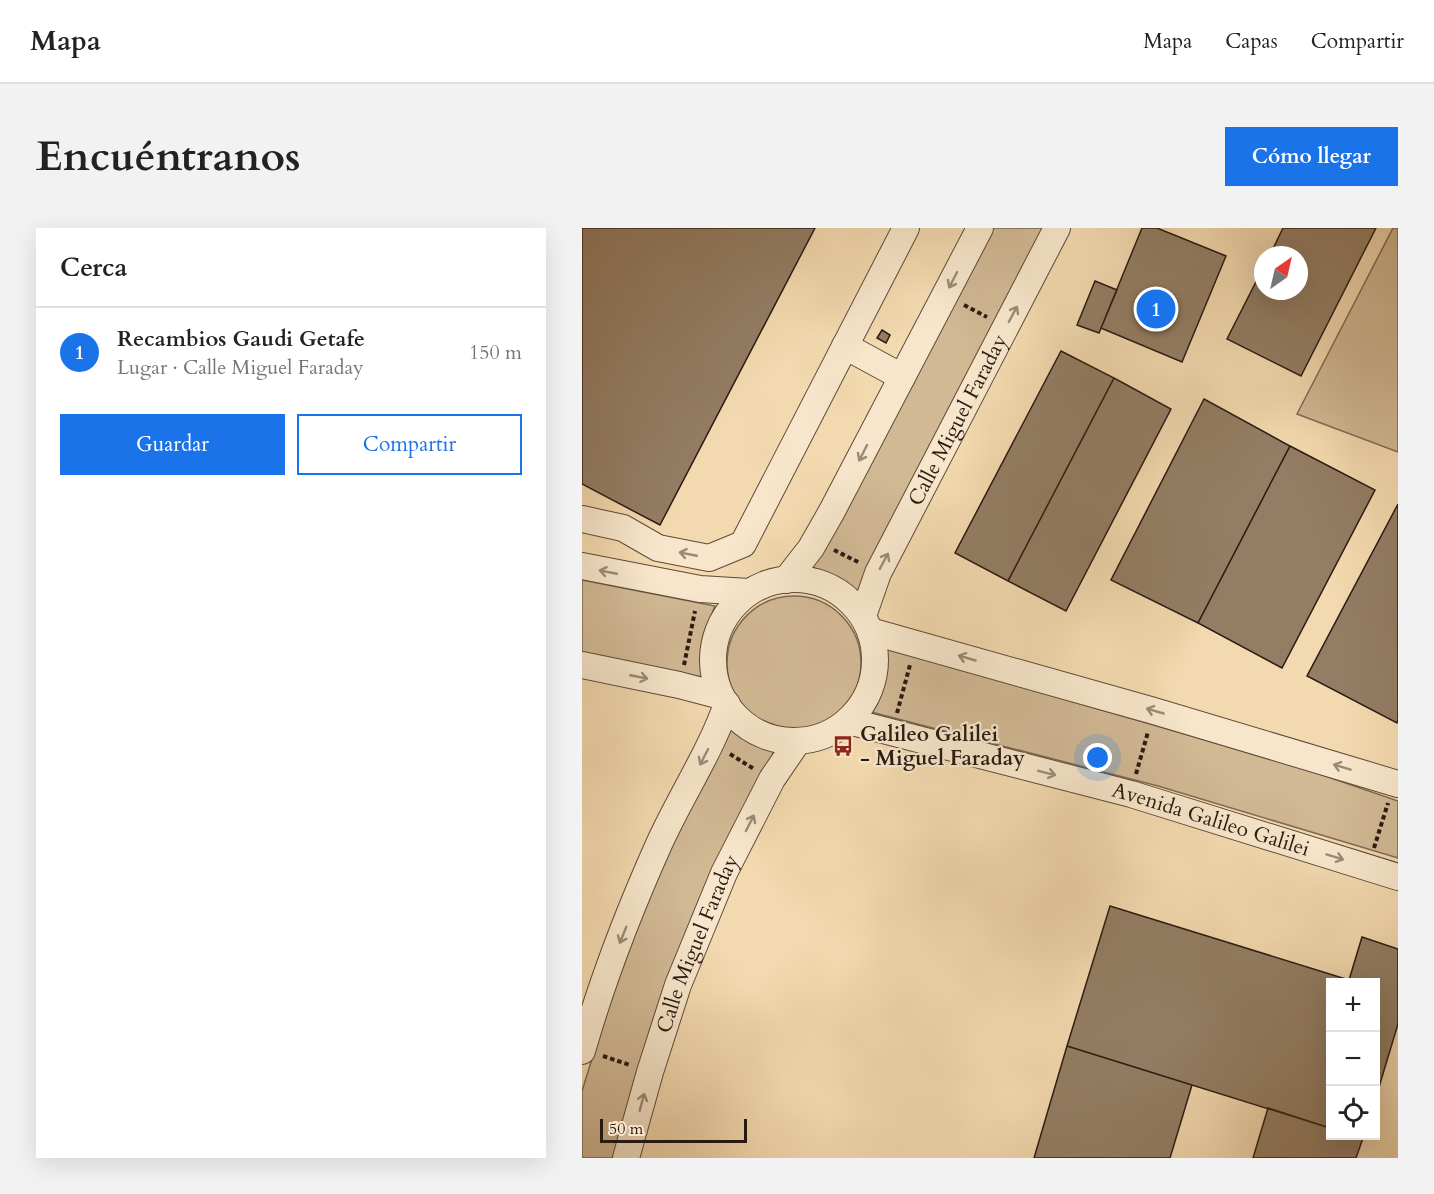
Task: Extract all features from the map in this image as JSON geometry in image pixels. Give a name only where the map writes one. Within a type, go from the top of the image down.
[{"type":"street","points":[[582,519],[623,528],[658,548],[709,558],[743,544],[906,228]]},
{"type":"street","points":[[786,580],[811,548],[832,511],[980,228]]},
{"type":"street","name":"Calle Miguel Faraday","points":[[866,623],[878,573],[1057,228]]},
{"type":"street","points":[[845,346],[902,377]]},
{"type":"street","points":[[582,566],[700,590],[749,592]]},
{"type":"street","points":[[796,579],[822,584],[843,595],[866,623],[876,654],[874,677],[864,702],[848,722],[821,737],[798,741],[776,739],[757,732],[738,718],[724,700],[713,667],[715,640],[726,616],[749,592],[773,581],[786,580],[796,579]]},
{"type":"street","points":[[866,623],[915,644],[1154,711],[1396,783]]},
{"type":"street","points":[[582,665],[679,685],[724,700]]},
{"type":"street","points":[[582,1050],[588,992],[611,963],[659,844],[718,728],[724,700]]},
{"type":"street","name":"Avenida Galileo Galilei","points":[[848,722],[1131,794],[1398,877]]},
{"type":"street","name":"Calle Miguel Faraday","points":[[626,1158],[678,985],[711,904],[724,873],[772,779],[798,741]]},
{"type":"path","points":[[945,294],[1006,327]]},
{"type":"path","points":[[815,540],[878,573]]},
{"type":"path","points":[[679,685],[700,590]]},
{"type":"path","points":[[892,733],[915,644]]},
{"type":"path","points":[[1131,794],[1154,711]]},
{"type":"path","points":[[711,743],[772,779]]},
{"type":"path","points":[[1368,867],[1396,783]]},
{"type":"path","points":[[582,1050],[650,1072]]},
{"type":"shaded area","points":[[992,228],[1045,228],[895,515],[858,592],[841,580],[812,567]]},
{"type":"shaded area","points":[[1393,228],[1398,228],[1398,452],[1297,414]]},
{"type":"shaded area","points":[[582,580],[715,606],[704,641],[701,658],[702,677],[582,655]]},
{"type":"shaded area","points":[[794,596],[820,601],[841,616],[856,637],[861,663],[856,689],[841,710],[820,725],[794,730],[768,725],[747,710],[732,689],[727,663],[732,637],[747,616],[768,601]]},
{"type":"shaded area","points":[[884,647],[1302,768],[1398,801],[1398,858],[1158,786],[871,712],[880,696],[884,681]]},
{"type":"shaded area","points":[[731,728],[742,737],[774,752],[731,831],[698,904],[617,1158],[582,1158],[582,1091],[619,972],[672,842]]},
{"type":"building","points":[[582,228],[815,228],[660,525],[582,484]]},
{"type":"building","points":[[1142,228],[1157,228],[1226,256],[1182,362],[1101,328]]},
{"type":"building","points":[[1283,228],[1376,228],[1301,376],[1227,339],[1254,286],[1254,300],[1308,300],[1308,246],[1274,246]]},
{"type":"building","points":[[1095,281],[1117,290],[1099,333],[1077,325]]},
{"type":"building","points":[[882,330],[890,335],[886,343],[877,338]]},
{"type":"building","points":[[1061,351],[1114,378],[1008,581],[955,553]]},
{"type":"building","points":[[1114,378],[1171,409],[1066,611],[1008,581]]},
{"type":"building","points":[[1204,399],[1290,446],[1198,623],[1111,580]]},
{"type":"building","points":[[1290,446],[1375,490],[1282,668],[1198,623]]},
{"type":"building","points":[[1398,504],[1398,720],[1397,723],[1307,676]]},
{"type":"building","points":[[1110,906],[1343,978],[1326,978],[1326,1127],[1067,1046]]},
{"type":"building","points":[[1362,937],[1398,949],[1398,1024],[1380,1084],[1380,978],[1350,978]]},
{"type":"building","points":[[1067,1046],[1192,1085],[1170,1158],[1034,1158]]},
{"type":"building","points":[[1268,1108],[1326,1127],[1326,1140],[1362,1140],[1356,1158],[1253,1158]]},
{"type":"place","name":"Recambios Gaudi Getafe","points":[[1156,309]]},
{"type":"place","name":"Galileo Galilei - Miguel Faraday","points":[[843,746]]}]
